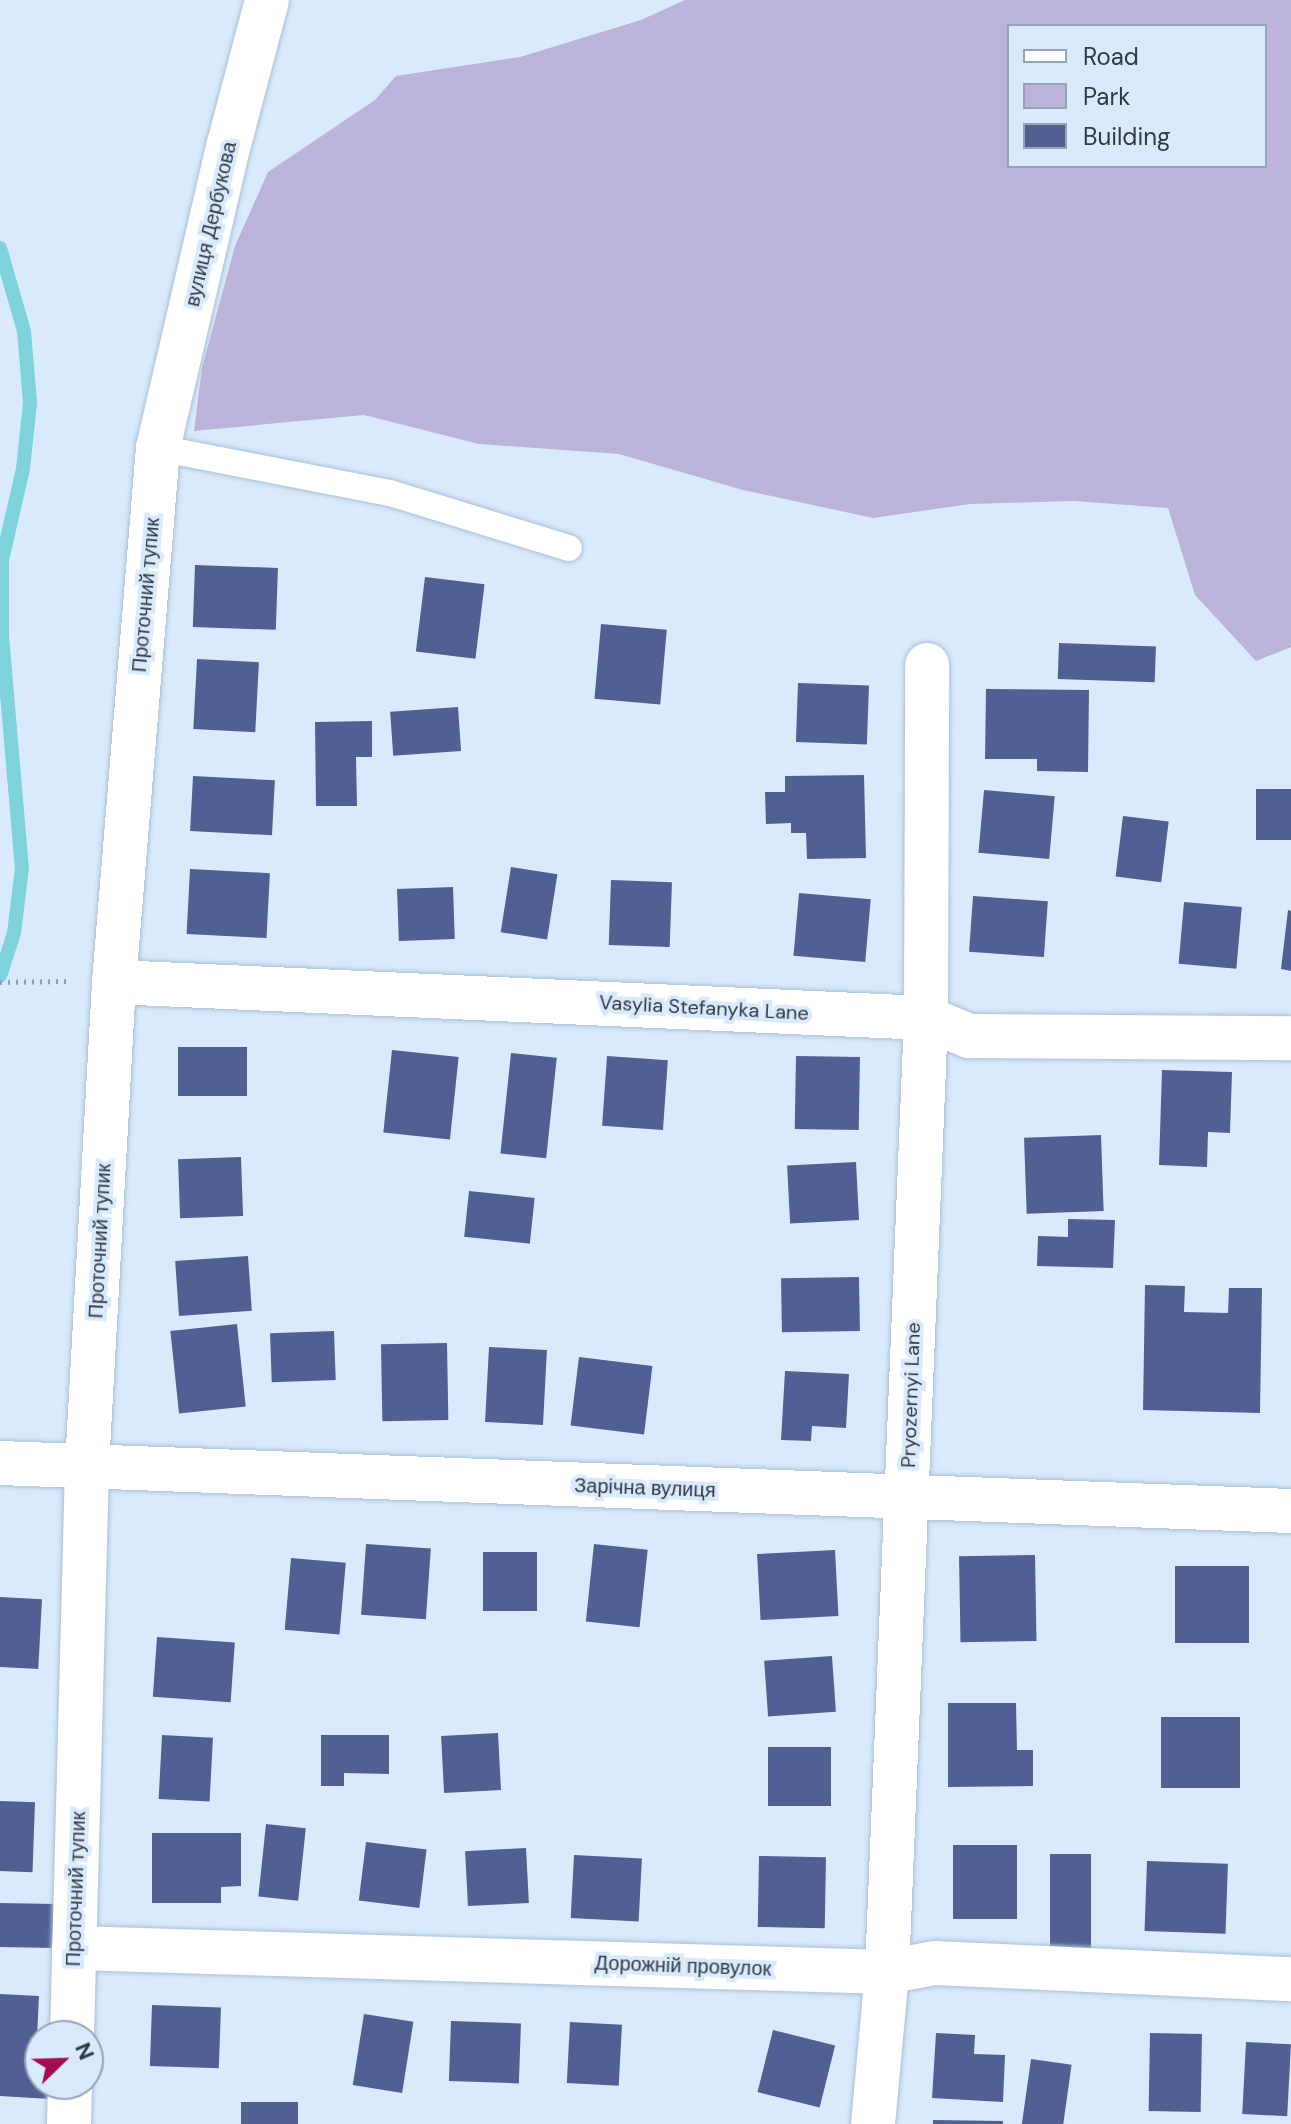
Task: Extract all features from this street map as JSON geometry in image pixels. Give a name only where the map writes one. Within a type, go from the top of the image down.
[{"type":"street","name":"вулиця Дербукова","points":[[158,448],[229,144],[267,0]]},
{"type":"street","name":"Проточний тупик","points":[[72,2020],[87,1466],[114,982],[158,448]]},
{"type":"street","name":"Pryozernyi Lane","points":[[873,2124],[887,1972],[926,1018],[927,665]]},
{"type":"street","name":"Vasylia Stefanyka Lane","points":[[114,982],[926,1018],[969,1036],[1291,1038]]},
{"type":"street","name":"Зарічна вулиця","points":[[0,1463],[1291,1511]]},
{"type":"street","name":"Дорожній провулок","points":[[74,1948],[887,1972],[935,1963],[1291,1979]]},
{"type":"street","points":[[69,2124],[70,2100]]},
{"type":"lane","points":[[158,448],[390,493],[569,548]]},
{"type":"path","points":[[2,982],[114,982]]},
{"type":"green space","points":[[685,0],[1291,0],[1291,647],[1256,661],[1195,595],[1168,508],[1074,501],[970,504],[873,518],[743,490],[619,454],[479,444],[364,415],[194,431],[202,368],[235,246],[268,172],[375,100],[396,76],[520,57],[641,20]]},
{"type":"building","points":[[195,565],[278,568],[276,630],[193,627]]},
{"type":"building","points":[[425,577],[485,584],[475,659],[416,651]]},
{"type":"building","points":[[601,624],[667,630],[660,704],[594,699]]},
{"type":"building","points":[[1059,643],[1156,646],[1155,682],[1058,679]]},
{"type":"building","points":[[197,659],[259,662],[255,732],[193,729]]},
{"type":"building","points":[[798,683],[869,685],[867,744],[796,742]]},
{"type":"building","points":[[986,689],[1089,690],[1088,772],[1037,771],[1037,759],[985,759]]},
{"type":"building","points":[[458,707],[461,751],[393,756],[390,712]]},
{"type":"building","points":[[372,721],[372,757],[356,757],[357,806],[316,806],[315,722]]},
{"type":"building","points":[[864,775],[866,858],[807,859],[806,833],[791,833],[791,823],[766,824],[765,792],[785,792],[785,776]]},
{"type":"building","points":[[193,776],[275,780],[272,835],[190,831]]},
{"type":"building","points":[[1256,789],[1291,789],[1291,840],[1256,840]]},
{"type":"building","points":[[984,790],[1055,796],[1049,859],[979,853]]},
{"type":"building","points":[[1123,816],[1169,822],[1161,882],[1116,877]]},
{"type":"building","points":[[511,867],[557,874],[547,940],[501,932]]},
{"type":"building","points":[[190,869],[270,873],[266,938],[187,934]]},
{"type":"building","points":[[611,880],[672,882],[670,947],[609,945]]},
{"type":"building","points":[[453,887],[455,939],[399,941],[397,889]]},
{"type":"building","points":[[799,893],[871,899],[865,962],[794,956]]},
{"type":"building","points":[[973,896],[1048,901],[1044,957],[969,952]]},
{"type":"building","points":[[1184,902],[1242,907],[1236,969],[1179,964]]},
{"type":"building","points":[[1288,910],[1291,911],[1291,971],[1281,969]]},
{"type":"building","points":[[178,1047],[247,1047],[247,1096],[178,1096]]},
{"type":"building","points":[[392,1050],[459,1057],[450,1140],[383,1133]]},
{"type":"building","points":[[511,1053],[557,1058],[546,1158],[500,1153]]},
{"type":"building","points":[[607,1056],[668,1060],[663,1130],[602,1126]]},
{"type":"building","points":[[796,1056],[860,1057],[859,1130],[795,1129]]},
{"type":"building","points":[[1162,1070],[1232,1072],[1230,1133],[1208,1132],[1207,1167],[1159,1165]]},
{"type":"building","points":[[1101,1135],[1104,1211],[1027,1214],[1024,1138]]},
{"type":"building","points":[[241,1157],[243,1216],[180,1218],[178,1159]]},
{"type":"building","points":[[856,1162],[859,1220],[790,1224],[787,1166]]},
{"type":"building","points":[[469,1191],[535,1198],[530,1244],[464,1237]]},
{"type":"building","points":[[1068,1219],[1115,1220],[1113,1268],[1037,1266],[1038,1236],[1068,1237]]},
{"type":"building","points":[[248,1256],[252,1311],[179,1316],[175,1261]]},
{"type":"building","points":[[859,1277],[860,1331],[782,1332],[781,1278]]},
{"type":"building","points":[[1145,1285],[1185,1286],[1184,1312],[1228,1313],[1229,1288],[1262,1288],[1260,1413],[1143,1410]]},
{"type":"building","points":[[237,1324],[246,1407],[179,1414],[170,1331]]},
{"type":"building","points":[[334,1331],[336,1380],[272,1382],[270,1333]]},
{"type":"building","points":[[447,1343],[448,1420],[382,1421],[381,1344]]},
{"type":"building","points":[[489,1347],[547,1350],[543,1425],[485,1422]]},
{"type":"building","points":[[579,1357],[652,1366],[644,1435],[571,1425]]},
{"type":"building","points":[[785,1371],[849,1374],[846,1428],[812,1426],[811,1441],[781,1440]]},
{"type":"building","points":[[366,1544],[431,1549],[426,1619],[361,1615]]},
{"type":"building","points":[[594,1544],[648,1550],[640,1627],[586,1622]]},
{"type":"building","points":[[835,1550],[838,1616],[761,1620],[757,1554]]},
{"type":"building","points":[[483,1552],[537,1552],[537,1611],[483,1611]]},
{"type":"building","points":[[1035,1555],[1037,1641],[961,1642],[959,1556]]},
{"type":"building","points":[[291,1558],[346,1563],[340,1635],[285,1630]]},
{"type":"building","points":[[1175,1566],[1249,1566],[1249,1643],[1175,1643]]},
{"type":"building","points":[[0,1597],[42,1599],[38,1669],[0,1667]]},
{"type":"building","points":[[157,1637],[235,1642],[231,1702],[153,1697]]},
{"type":"building","points":[[832,1656],[836,1712],[768,1717],[764,1661]]},
{"type":"building","points":[[948,1703],[1016,1703],[1017,1750],[1033,1750],[1033,1786],[948,1787]]},
{"type":"building","points":[[1161,1717],[1240,1717],[1240,1788],[1161,1788]]},
{"type":"building","points":[[498,1733],[501,1790],[444,1793],[441,1736]]},
{"type":"building","points":[[162,1735],[213,1738],[210,1802],[159,1799]]},
{"type":"building","points":[[321,1735],[389,1735],[389,1774],[344,1773],[344,1786],[321,1786]]},
{"type":"building","points":[[768,1747],[831,1747],[831,1806],[768,1806]]},
{"type":"building","points":[[0,1801],[35,1802],[33,1872],[0,1871]]},
{"type":"building","points":[[266,1824],[306,1828],[298,1901],[258,1897]]},
{"type":"building","points":[[152,1833],[241,1833],[241,1886],[221,1887],[221,1903],[152,1903]]},
{"type":"building","points":[[366,1842],[427,1849],[419,1908],[359,1901]]},
{"type":"building","points":[[953,1845],[1017,1845],[1017,1919],[953,1919]]},
{"type":"building","points":[[526,1848],[529,1903],[468,1906],[465,1851]]},
{"type":"building","points":[[1050,1854],[1091,1854],[1091,1949],[1050,1949]]},
{"type":"building","points":[[574,1855],[642,1859],[639,1921],[571,1918]]},
{"type":"building","points":[[759,1856],[826,1857],[825,1928],[758,1927]]},
{"type":"building","points":[[1147,1861],[1228,1864],[1226,1934],[1145,1931]]},
{"type":"building","points":[[0,1903],[56,1904],[55,1948],[0,1947]]},
{"type":"building","points":[[0,1994],[39,1996],[38,2020],[24,2020],[24,2097],[0,2096]]},
{"type":"building","points":[[152,2005],[221,2007],[219,2068],[150,2066]]},
{"type":"building","points":[[364,2014],[413,2022],[402,2093],[353,2085]]},
{"type":"building","points":[[451,2021],[521,2023],[519,2083],[449,2081]]},
{"type":"building","points":[[570,2022],[622,2025],[619,2086],[567,2083]]},
{"type":"building","points":[[773,2030],[835,2045],[820,2108],[758,2092]]},
{"type":"building","points":[[936,2033],[975,2035],[974,2054],[1005,2055],[1003,2102],[932,2098]]},
{"type":"building","points":[[1150,2033],[1202,2034],[1201,2112],[1149,2111]]},
{"type":"building","points":[[1246,2042],[1291,2044],[1287,2116],[1242,2114]]},
{"type":"building","points":[[1031,2059],[1072,2065],[1063,2124],[1022,2124]]},
{"type":"building","points":[[241,2102],[298,2102],[298,2124],[241,2124]]},
{"type":"building","points":[[933,2120],[1003,2121],[1003,2124],[933,2124]]},
{"type":"waterway","points":[[0,248],[24,331],[30,403],[23,469],[2,560],[2,636],[22,868],[14,933],[0,976]]}]
